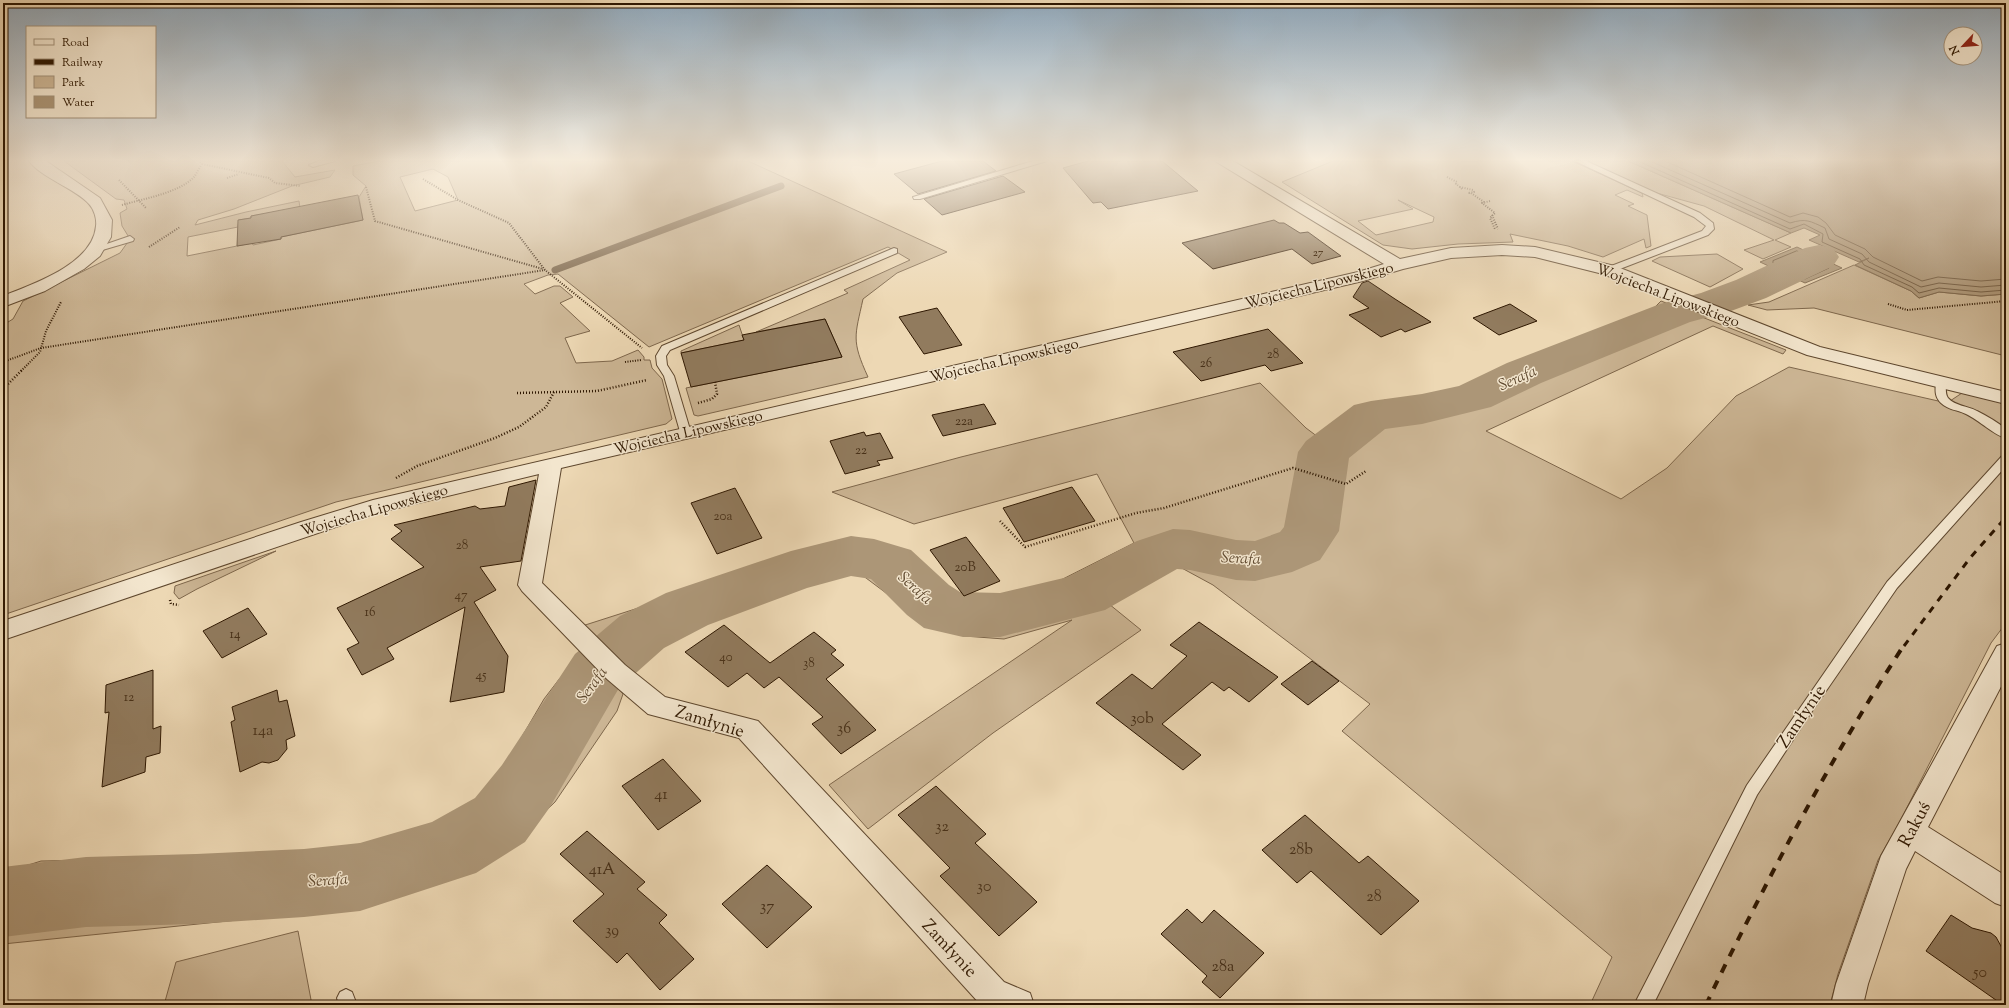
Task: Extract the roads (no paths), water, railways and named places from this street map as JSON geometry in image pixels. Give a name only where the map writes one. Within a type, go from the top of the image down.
[{"type":"street","points":[[3,302],[70,271],[84,262],[99,248],[106,223],[100,208]]},
{"type":"street","points":[[1302,208],[1398,265]]},
{"type":"street","name":"Wojciecha Lipowskiego","points":[[3,631],[347,515],[550,464],[1121,333],[1363,276],[1398,265],[1451,253],[1502,250],[1535,252],[1609,270],[1660,292],[1814,351],[2006,398]]},
{"type":"street","name":"Zamłynie","points":[[550,464],[530,585],[616,672],[657,706],[694,714],[748,729],[992,994],[1018,1005]]},
{"type":"street","name":"Rakuś","points":[[1847,1005],[1852,984],[1892,866],[2006,653]]},
{"type":"street","points":[[1910,832],[2006,893]]},
{"type":"lane","points":[[1609,270],[1710,230],[1710,225],[1697,214],[1684,208]]},
{"type":"lane","points":[[99,248],[130,239]]},
{"type":"lane","points":[[685,433],[669,376],[662,365],[661,356],[666,348],[894,251]]},
{"type":"lane","points":[[1941,383],[1940,393],[1945,401],[1971,411],[1993,424],[2006,435]]},
{"type":"lane","name":"Zamłynie","points":[[1643,1005],[1752,790],[1801,716],[1892,585],[2006,459]]},
{"type":"water","points":[[1734,208],[2006,208],[2006,294],[1981,296],[1939,292],[1919,298],[1911,291],[1855,265],[1869,258],[1859,262],[1809,240],[1820,235],[1804,228],[1791,233]]},
{"type":"water","points":[[1797,247],[1842,268],[1805,283],[1760,262]]},
{"type":"waterway","points":[[555,270],[722,208]]},
{"type":"waterway","name":"Serafa","points":[[3,902],[86,892],[196,889],[304,883],[360,877],[450,850],[500,820],[526,786],[597,671],[642,632],[687,609],[791,572],[851,556],[874,559],[891,564],[928,600],[945,612],[963,615],[1000,615],[1084,595],[1157,555],[1173,549],[1190,550],[1236,560],[1255,561],[1272,558],[1300,546],[1311,531],[1324,452],[1371,416],[1422,409],[1474,397],[1524,373],[1675,313],[1716,302],[1751,289],[1819,257]]},
{"type":"railway","points":[[1904,646],[1970,558],[2006,517]]},
{"type":"railway","points":[[1706,1005],[1728,959],[1799,822],[1867,703],[1904,645]]}]
